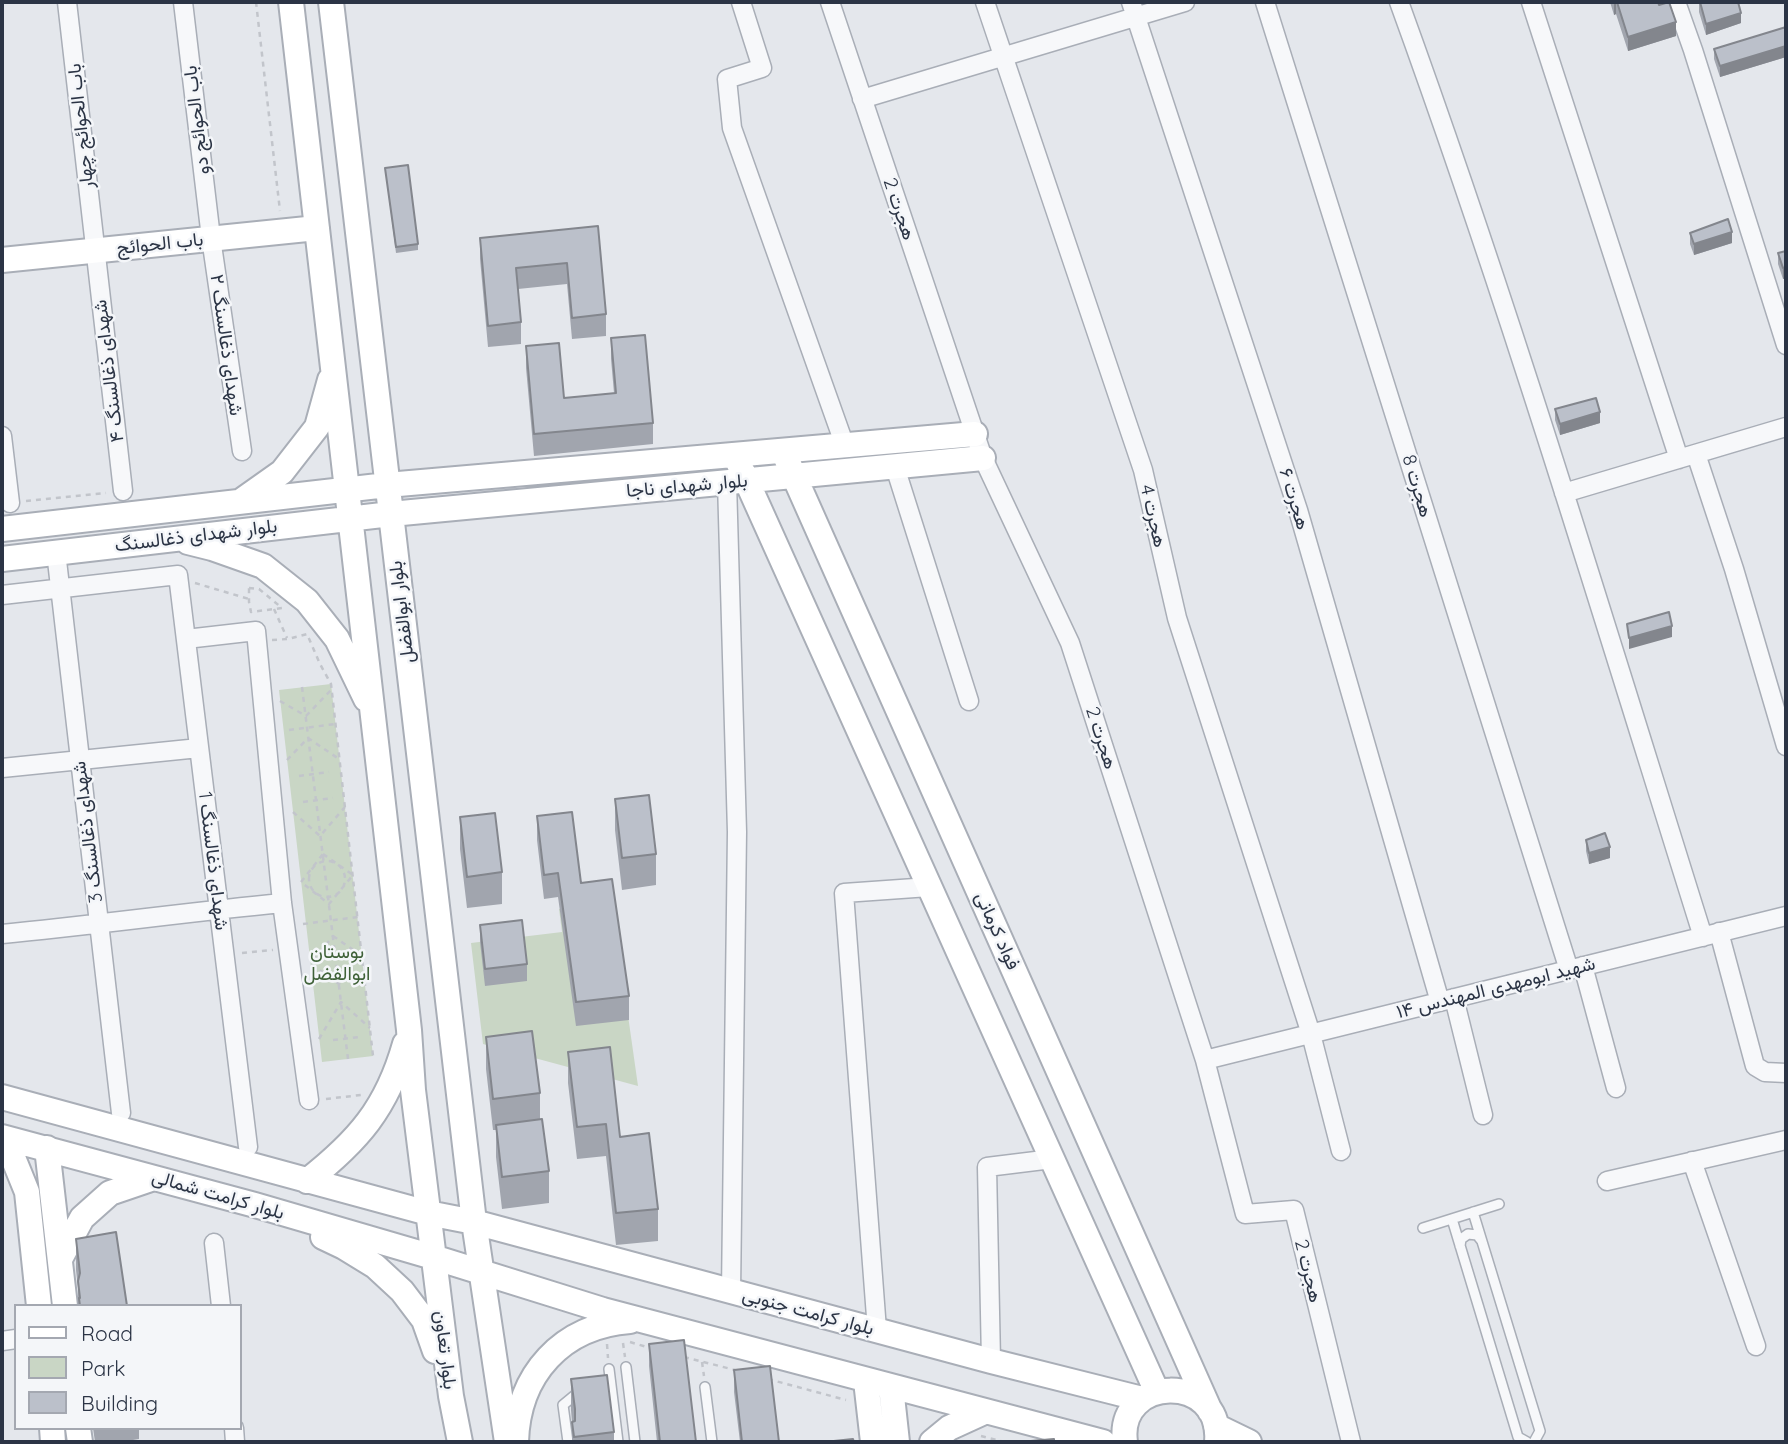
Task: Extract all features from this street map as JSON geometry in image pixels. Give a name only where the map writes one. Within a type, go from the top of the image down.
[{"type":"street","name":"باب الحوائج چهار","points":[[67,2],[95,250]]},
{"type":"street","name":"باب الحوائج دو","points":[[183,2],[211,239]]},
{"type":"street","name":"بلوار ابوالفضل","points":[[291,2],[374,716],[428,1213]]},
{"type":"street","points":[[741,2],[762,68],[727,79],[732,128],[845,446]]},
{"type":"street","name":"هجرت 2","points":[[830,2],[983,458],[1070,643],[1205,1060],[1245,1214],[1293,1210],[1351,1442]]},
{"type":"street","name":"هجرت 4","points":[[985,2],[1143,470],[1177,618],[1311,1034],[1341,1151]]},
{"type":"street","points":[[862,99],[1002,57],[1133,9],[1185,2]]},
{"type":"street","name":"هجرت 8","points":[[1265,2],[1616,1088]]},
{"type":"street","points":[[1399,2],[1447,133],[1755,1066],[1765,1072],[1786,1073]]},
{"type":"street","points":[[1531,2],[1688,456],[1734,569],[1786,746]]},
{"type":"street","points":[[1676,2],[1786,345]]},
{"type":"street","name":"بلوار ابوالفضل","points":[[332,4],[481,1273]]},
{"type":"street","name":"هجرت ۶","points":[[1133,9],[1298,510],[1482,1115]]},
{"type":"street","name":"باب الحوائج","points":[[2,260],[317,228]]},
{"type":"street","name":"شهدای ذغالسنگ ۲","points":[[211,239],[242,451]]},
{"type":"street","name":"شهدای ذغالسنگ ۴","points":[[95,250],[123,491]]},
{"type":"street","points":[[240,502],[282,472],[317,427],[333,365]]},
{"type":"street","points":[[1564,493],[1786,427]]},
{"type":"street","name":"بلوار شهدای ناجا","points":[[387,485],[975,434]]},
{"type":"street","points":[[2,436],[10,503]]},
{"type":"street","name":"فواد کرمانی","points":[[783,451],[1217,1430]]},
{"type":"street","points":[[731,1291],[737,832],[735,455]]},
{"type":"street","name":"بلوار شهدای ناجا","points":[[391,514],[983,458]]},
{"type":"street","points":[[895,467],[969,701]]},
{"type":"street","points":[[737,482],[929,887],[1052,1159],[1149,1395],[1129,1416],[1125,1426],[1125,1442]]},
{"type":"street","name":"بلوار شهدای ذغالسنگ","points":[[2,529],[387,485]]},
{"type":"street","name":"بلوار شهدای ذغالسنگ","points":[[2,559],[391,514]]},
{"type":"street","points":[[173,539],[212,548],[262,566],[307,601],[337,639],[374,716]]},
{"type":"street","name":"شهدای ذغالسنگ 3","points":[[56,552],[121,1112]]},
{"type":"street","points":[[2,596],[177,575]]},
{"type":"street","name":"شهدای ذغالسنگ 1","points":[[177,575],[248,1147]]},
{"type":"street","points":[[186,639],[256,631],[282,903],[309,1100]]},
{"type":"street","points":[[2,768],[199,748]]},
{"type":"street","points":[[877,1331],[844,893],[929,887]]},
{"type":"street","points":[[2,934],[282,903]]},
{"type":"street","name":"شهید ابومهدی المهندس ۱۴","points":[[1205,1060],[1786,916]]},
{"type":"street","points":[[307,1181],[337,1158],[362,1131],[387,1092],[399,1066],[409,1030]]},
{"type":"street","name":"بلوار کرامت شمالی","points":[[2,1097],[428,1213]]},
{"type":"street","name":"بلوار کرامت شمالی","points":[[2,1137],[255,1205],[481,1273]]},
{"type":"street","points":[[1606,1181],[1786,1140]]},
{"type":"street","points":[[2,1147],[14,1160],[27,1192],[38,1304]]},
{"type":"street","points":[[47,1148],[65,1304]]},
{"type":"street","points":[[991,1361],[987,1167],[1052,1159]]},
{"type":"street","points":[[1692,1161],[1756,1346]]},
{"type":"street","points":[[60,1259],[82,1218],[110,1193],[154,1178]]},
{"type":"street","points":[[27,1192],[51,1187]]},
{"type":"street","points":[[255,1205],[344,1247],[375,1266],[402,1291],[424,1320],[451,1396]]},
{"type":"street","name":"بلوار کرامت جنوبی","points":[[428,1213],[474,1222],[991,1361],[1149,1395],[1167,1390],[1186,1392],[1204,1403],[1217,1430],[1250,1442]]},
{"type":"street","name":"بلوار تعاون","points":[[428,1213],[451,1396],[460,1442]]},
{"type":"street","points":[[214,1243],[221,1304]]},
{"type":"street","points":[[507,1442],[481,1273],[640,1320],[1102,1442]]},
{"type":"street","points":[[516,1442],[516,1422],[525,1392],[551,1354],[563,1344],[591,1329],[640,1320]]},
{"type":"street","points":[[866,1381],[873,1442]]},
{"type":"street","points":[[891,1387],[897,1442]]},
{"type":"street","points":[[941,1435],[984,1412]]},
{"type":"lane","points":[[1423,1228],[1499,1204]]},
{"type":"lane","points":[[1473,1212],[1539,1432],[1534,1442]]},
{"type":"lane","points":[[1452,1219],[1518,1437],[1527,1442]]},
{"type":"lane","points":[[1460,1247],[1461,1239],[1468,1234],[1477,1235],[1482,1242]]},
{"type":"lane","points":[[626,1367],[635,1442]]},
{"type":"lane","points":[[600,1376],[609,1369],[618,1442]]},
{"type":"lane","points":[[563,1405],[591,1383]]},
{"type":"lane","points":[[705,1387],[712,1442]]},
{"type":"lane","points":[[600,1400],[613,1399]]},
{"type":"lane","points":[[563,1405],[588,1402]]},
{"type":"lane","points":[[563,1405],[568,1442]]},
{"type":"path","points":[[256,2],[282,231]]},
{"type":"path","points":[[10,503],[123,491]]},
{"type":"path","points":[[177,575],[204,587],[249,599]]},
{"type":"path","points":[[249,588],[259,589],[282,608],[251,612],[249,599],[249,588]]},
{"type":"path","points":[[274,609],[288,639]]},
{"type":"path","points":[[256,631],[268,640],[307,634],[331,684],[373,1056]]},
{"type":"path","points":[[302,687],[348,1059]]},
{"type":"path","points":[[306,716],[331,690]]},
{"type":"path","points":[[280,701],[306,716]]},
{"type":"path","points":[[289,730],[335,723]]},
{"type":"path","points":[[308,738],[339,759]]},
{"type":"path","points":[[287,760],[308,738]]},
{"type":"path","points":[[299,776],[329,772]]},
{"type":"path","points":[[303,802],[333,798]]},
{"type":"path","points":[[320,836],[345,807]]},
{"type":"path","points":[[293,812],[320,836]]},
{"type":"path","points":[[323,853],[353,875]]},
{"type":"path","points":[[301,882],[323,853]]},
{"type":"path","points":[[324,861],[337,864],[344,876],[341,890],[328,897],[315,893],[309,881],[312,868],[324,861]]},
{"type":"path","points":[[344,876],[353,875]]},
{"type":"path","points":[[329,904],[353,875]]},
{"type":"path","points":[[301,882],[309,881]]},
{"type":"path","points":[[301,882],[329,904]]},
{"type":"path","points":[[286,927],[358,917]]},
{"type":"path","points":[[333,936],[362,956]]},
{"type":"path","points":[[333,936],[311,964],[339,985]]},
{"type":"path","points":[[225,954],[288,948]]},
{"type":"path","points":[[339,985],[362,956]]},
{"type":"path","points":[[341,1002],[370,1028]]},
{"type":"path","points":[[319,1039],[341,1002]]},
{"type":"path","points":[[333,1040],[360,1037]]},
{"type":"path","points":[[623,1340],[650,1348]]},
{"type":"path","points":[[676,1354],[736,1371]]},
{"type":"path","points":[[759,1377],[869,1406]]},
{"type":"path","points":[[941,1435],[1004,1442]]},
{"type":"green space","name":"بوستان ابوالفضل","points":[[331,684],[373,1056],[322,1062],[279,690]]},
{"type":"green space","points":[[612,903],[638,1086],[483,1044],[471,943],[562,932],[559,909]]},
{"type":"building","points":[[1617,2],[1658,2],[1659,5],[1669,2],[1676,22],[1628,37]]},
{"type":"building","points":[[1700,2],[1738,2],[1741,13],[1706,24]]},
{"type":"building","points":[[1786,27],[1786,46],[1720,66],[1714,49]]},
{"type":"building","points":[[408,165],[418,244],[396,247],[385,168]]},
{"type":"building","points":[[1728,219],[1732,232],[1694,244],[1690,233]]},
{"type":"building","points":[[598,226],[606,314],[572,318],[567,263],[516,268],[521,322],[488,326],[480,238]]},
{"type":"building","points":[[1786,251],[1786,267],[1783,268],[1778,253]]},
{"type":"building","points":[[645,335],[653,423],[534,434],[526,346],[559,343],[564,398],[616,393],[611,338]]},
{"type":"building","points":[[1596,398],[1600,412],[1560,424],[1555,409]]},
{"type":"building","points":[[1669,612],[1672,626],[1629,638],[1627,624]]},
{"type":"building","points":[[649,795],[656,854],[622,858],[615,799]]},
{"type":"building","points":[[572,812],[581,883],[612,879],[629,996],[576,1002],[558,873],[544,875],[537,816]]},
{"type":"building","points":[[495,813],[502,872],[467,877],[460,817]]},
{"type":"building","points":[[1605,833],[1610,847],[1589,853],[1586,840]]},
{"type":"building","points":[[522,920],[527,964],[485,969],[480,925]]},
{"type":"building","points":[[532,1031],[540,1093],[493,1099],[486,1037]]},
{"type":"building","points":[[610,1047],[620,1137],[649,1133],[658,1209],[616,1213],[606,1124],[577,1127],[568,1052]]},
{"type":"building","points":[[542,1119],[549,1171],[502,1177],[496,1125]]},
{"type":"building","points":[[116,1232],[127,1304],[80,1304],[76,1239]]},
{"type":"building","points":[[684,1340],[696,1442],[660,1442],[649,1344]]},
{"type":"building","points":[[770,1366],[779,1442],[742,1442],[734,1370]]},
{"type":"building","points":[[607,1375],[614,1432],[574,1437],[572,1422],[575,1421],[575,1409],[571,1379]]},
{"type":"building","points":[[853,1439],[854,1442],[824,1442]]},
{"type":"building","points":[[1054,1439],[1054,1442],[1019,1442]]}]
